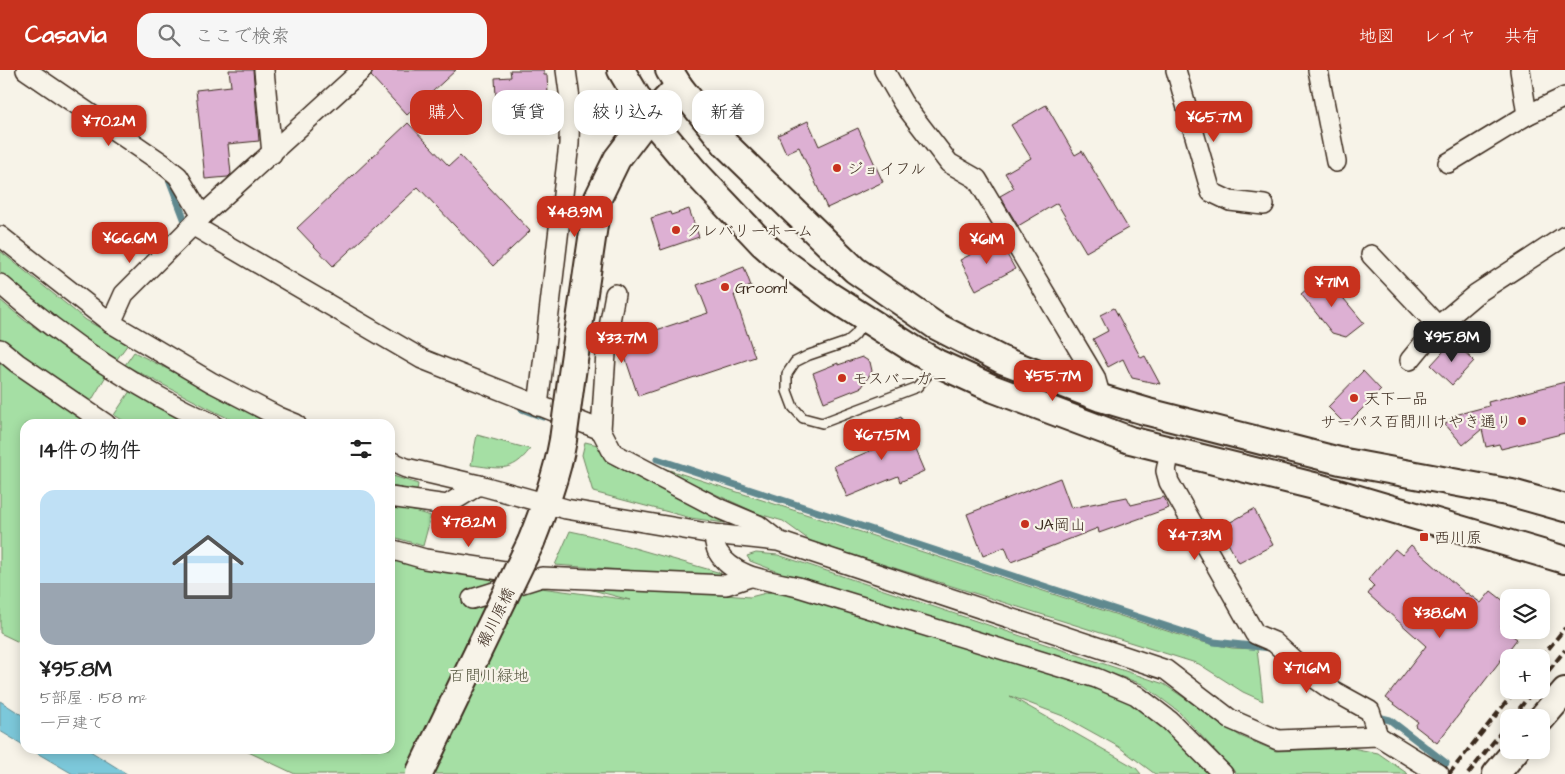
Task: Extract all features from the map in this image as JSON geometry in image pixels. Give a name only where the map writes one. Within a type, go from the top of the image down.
[{"type":"street","points":[[26,70],[162,163],[178,176],[194,224],[199,229],[422,359],[601,430]]},
{"type":"street","points":[[264,70],[272,154]]},
{"type":"street","points":[[111,323],[124,294],[194,224],[362,70]]},
{"type":"street","points":[[538,406],[569,144],[570,99],[566,70]]},
{"type":"street","points":[[621,70],[633,90]]},
{"type":"street","points":[[884,70],[902,103],[949,163],[977,179],[1095,377],[1101,398]]},
{"type":"street","points":[[1176,70],[1211,192],[1230,201],[1264,205]]},
{"type":"street","points":[[1318,70],[1336,162]]},
{"type":"street","points":[[1520,70],[1527,115]]},
{"type":"street","points":[[674,78],[726,145],[854,270],[936,326],[994,356],[1101,398],[1148,412],[1340,461],[1512,493],[1565,508]]},
{"type":"street","name":"穝川原橋","points":[[666,90],[674,78]]},
{"type":"street","points":[[1448,163],[1527,115],[1565,97]]},
{"type":"street","name":"穝川原橋","points":[[419,774],[531,542],[546,504],[559,461],[563,440],[598,198],[617,159],[636,135]]},
{"type":"street","points":[[663,135],[695,172],[762,243],[781,260],[866,319],[937,363],[994,389],[1130,440],[1314,486],[1565,560]]},
{"type":"street","points":[[0,236],[111,323],[211,382],[284,419]]},
{"type":"street","points":[[1410,360],[1438,326],[1476,294],[1565,236]]},
{"type":"street","points":[[1371,255],[1438,326]]},
{"type":"street","points":[[0,284],[30,311],[116,372],[202,419]]},
{"type":"street","points":[[615,294],[607,338],[601,430],[613,453],[720,509],[758,525],[778,540]]},
{"type":"street","points":[[0,349],[99,419]]},
{"type":"street","points":[[1170,450],[1166,471],[1169,482],[1255,634],[1274,642],[1310,675],[1330,689],[1370,711],[1378,736]]},
{"type":"street","points":[[395,463],[406,468],[479,485],[566,509],[713,534],[778,540],[1166,670],[1230,719],[1278,740],[1378,736],[1439,774]]},
{"type":"street","points":[[395,498],[447,506],[479,485]]},
{"type":"street","points":[[713,534],[717,550],[725,561],[750,577],[798,587],[1096,678],[1136,695],[1170,721],[1223,774]]},
{"type":"street","points":[[395,550],[425,559],[542,576],[726,585],[750,577]]},
{"type":"street","points":[[472,599],[542,576]]},
{"type":"street","points":[[1550,709],[1565,691]]},
{"type":"street","points":[[1496,774],[1508,759]]},
{"type":"lane","points":[[866,319],[855,335],[847,342],[809,355],[795,362],[787,374],[787,391],[793,407],[804,418],[822,423],[917,387],[937,363]]},
{"type":"green space","points":[[0,251],[86,320],[128,344],[117,359],[62,324],[0,273]]},
{"type":"green space","points":[[0,300],[24,320],[106,376],[90,403],[58,383],[0,339]]},
{"type":"green space","points":[[134,352],[265,419],[229,419],[125,365]]},
{"type":"green space","points":[[0,356],[82,419],[20,419],[20,643],[0,633]]},
{"type":"green space","points":[[132,388],[187,419],[121,419],[114,415]]},
{"type":"green space","points":[[477,435],[530,449],[517,462],[504,468],[471,465]]},
{"type":"green space","points":[[585,442],[598,445],[605,459],[614,465],[725,523],[691,518],[593,492],[582,455]]},
{"type":"green space","points":[[657,466],[1198,641],[1232,648],[1257,649],[1263,701],[1243,692],[1199,664],[812,542],[783,521],[759,514]]},
{"type":"green space","points":[[395,477],[418,484],[417,491],[395,487]]},
{"type":"green space","points":[[395,505],[431,516],[423,546],[395,538]]},
{"type":"green space","points":[[570,531],[721,573],[719,577],[555,565]]},
{"type":"green space","points":[[756,553],[778,555],[1164,684],[1240,736],[1276,751],[1352,748],[1378,753],[1408,774],[1237,774],[1178,711],[1142,684],[1096,668],[815,582],[789,576],[750,561],[747,556]]},
{"type":"green space","name":"百間川緑地","points":[[395,558],[493,575],[541,588],[630,600],[585,588],[586,584],[750,597],[778,590],[1092,685],[1133,701],[1164,726],[1214,774],[1155,774],[1119,747],[1063,716],[1010,696],[1136,768],[1141,774],[295,774],[253,754],[395,754]]},
{"type":"water","points":[[0,701],[20,714],[20,743],[0,731]]},
{"type":"water","points":[[39,754],[95,754],[127,774],[73,774]]},
{"type":"building","points":[[229,70],[253,70],[259,141],[228,144],[231,174],[228,177],[205,179],[196,90],[231,86]]},
{"type":"building","points":[[373,70],[456,70],[434,90],[410,90],[410,112],[407,115],[371,76]]},
{"type":"building","points":[[510,70],[544,70],[544,75],[547,75],[548,90],[496,90],[495,78],[511,77]]},
{"type":"building","points":[[1046,105],[1075,155],[1082,151],[1128,228],[1086,252],[1057,203],[1018,226],[1000,196],[1014,188],[1005,173],[1031,158],[1011,125]]},
{"type":"building","points":[[808,121],[819,146],[858,128],[883,182],[827,208],[799,147],[786,153],[778,135]]},
{"type":"building","points":[[408,123],[410,125],[410,135],[419,135],[449,166],[460,156],[530,231],[493,266],[418,187],[333,266],[297,228]]},
{"type":"building","points":[[689,209],[699,237],[661,250],[651,218],[670,212],[671,215]]},
{"type":"building","points":[[999,240],[1015,269],[976,290],[960,260]]},
{"type":"building","points":[[744,267],[751,286],[735,292],[736,295],[734,295],[755,357],[638,396],[620,342],[708,313],[697,285]]},
{"type":"building","points":[[1324,275],[1364,323],[1346,337],[1332,333],[1301,294]]},
{"type":"building","points":[[1114,308],[1141,358],[1145,356],[1160,384],[1132,378],[1123,359],[1108,367],[1093,339],[1108,331],[1100,315]]},
{"type":"building","points":[[1453,341],[1474,361],[1452,385],[1431,365]]},
{"type":"building","points":[[862,357],[870,362],[872,371],[862,387],[824,402],[813,373],[838,363],[838,365]]},
{"type":"building","points":[[1363,371],[1381,390],[1346,425],[1328,407]]},
{"type":"building","name":"サーパス百間川けやき通り","points":[[1565,382],[1565,433],[1501,449],[1499,444],[1486,447],[1482,429],[1463,445],[1445,424],[1455,415],[1489,406],[1488,402]]},
{"type":"building","points":[[901,417],[924,471],[900,482],[898,476],[847,497],[834,466],[884,445],[877,427]]},
{"type":"building","points":[[1060,478],[1071,508],[1127,497],[1131,505],[1164,497],[1169,508],[1099,533],[1098,528],[1011,562],[1005,547],[983,556],[967,514]]},
{"type":"building","points":[[1254,509],[1273,545],[1239,563],[1225,538],[1232,535],[1227,524]]},
{"type":"building","points":[[1411,545],[1466,594],[1481,603],[1491,591],[1500,598],[1500,639],[1517,639],[1509,649],[1500,649],[1500,661],[1437,743],[1415,726],[1418,722],[1386,698],[1426,646],[1368,594],[1374,586],[1368,580],[1395,549],[1402,555]]},
{"type":"waterway","points":[[169,179],[185,221],[190,226]]},
{"type":"waterway","points":[[522,409],[543,417]]},
{"type":"waterway","points":[[657,459],[1214,642],[1271,648]]},
{"type":"waterway","points":[[1374,716],[1390,720],[1446,763]]},
{"type":"railway","points":[[1548,649],[1565,628]]},
{"type":"railway","points":[[1550,669],[1565,650]]},
{"type":"railway","points":[[1449,774],[1509,699]]},
{"type":"railway","points":[[1519,709],[1527,699]]},
{"type":"railway","points":[[1468,774],[1500,733]]},
{"type":"place","name":"ジョイフル","points":[[837,168]]},
{"type":"place","name":"クレバリーホーム","points":[[676,230]]},
{"type":"place","name":"Groom!","points":[[725,287]]},
{"type":"place","name":"モスバーガー","points":[[842,378]]},
{"type":"place","name":"天下一品","points":[[1354,398]]},
{"type":"place","name":"サーパス百間川けやき通り","points":[[1522,421]]},
{"type":"place","name":"JA岡山","points":[[1025,524]]},
{"type":"place","name":"西川原","points":[[1424,537]]}]
